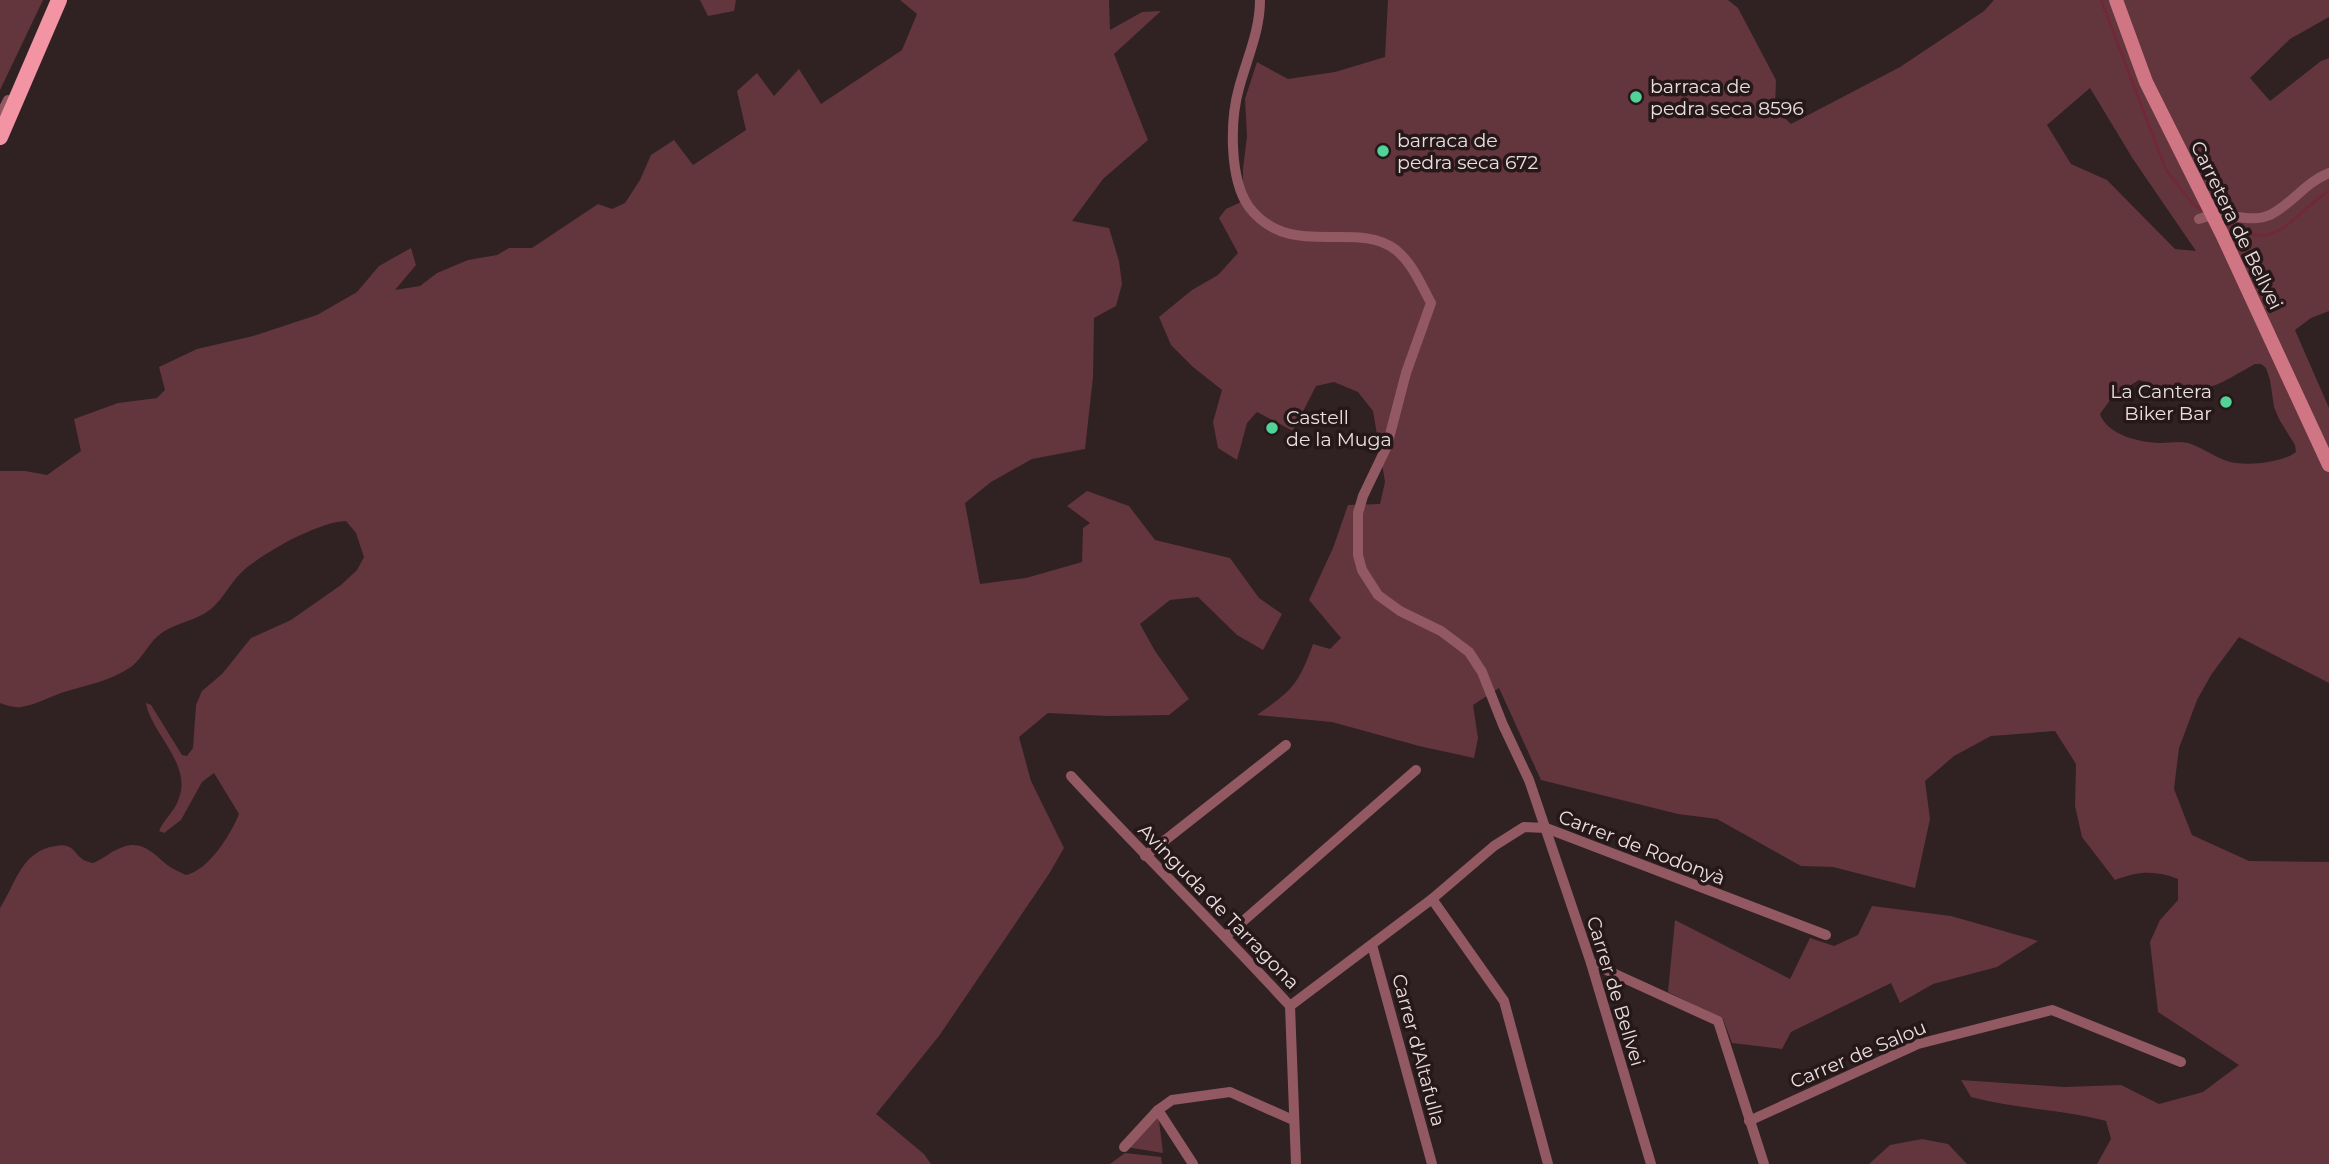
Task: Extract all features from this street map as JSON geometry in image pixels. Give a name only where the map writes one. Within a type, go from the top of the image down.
[{"type":"main road","points":[[0,137],[59,0]]},
{"type":"main road","name":"Carretera de Bellvei","points":[[2116,0],[2146,82],[2205,199],[2205,216],[2222,234],[2329,465]]},
{"type":"street","points":[[0,116],[52,0]]},
{"type":"street","name":"Carrer de Bellvei","points":[[1259,0],[1256,33],[1234,111],[1234,161],[1243,198],[1260,221],[1273,229],[1315,237],[1364,239],[1395,249],[1410,264],[1431,303],[1406,373],[1392,433],[1360,504],[1358,555],[1362,570],[1378,595],[1387,603],[1441,631],[1469,652],[1482,672],[1529,780],[1546,828],[1591,963],[1651,1164]]},
{"type":"street","points":[[2205,216],[2259,218],[2270,215],[2306,185],[2329,173]]},
{"type":"street","points":[[1146,856],[1286,745]]},
{"type":"street","points":[[1226,936],[1416,770]]},
{"type":"street","name":"Avinguda de Tarragona","points":[[1071,776],[1290,1006],[1296,1164]]},
{"type":"street","name":"Carrer de Rodonyà","points":[[1290,1006],[1432,899],[1494,846],[1524,827],[1546,828],[1826,935]]},
{"type":"street","points":[[1432,899],[1504,1001],[1548,1164]]},
{"type":"street","name":"Carrer d'Altafulla","points":[[1372,945],[1432,1164]]},
{"type":"street","points":[[1591,963],[1718,1021],[1764,1164]]},
{"type":"street","name":"Carrer de Salou","points":[[1749,1121],[1918,1044],[2052,1010],[2182,1062]]},
{"type":"street","points":[[1124,1147],[1158,1110],[1172,1100],[1230,1092],[1293,1120]]},
{"type":"street","points":[[1158,1110],[1194,1164]]},
{"type":"shaded area","points":[[0,0],[43,0],[0,90]]},
{"type":"shaded area","points":[[700,0],[736,0],[734,11],[708,16]]},
{"type":"shaded area","points":[[900,0],[1109,0],[1110,30],[1142,12],[1161,11],[1114,54],[1148,140],[1103,179],[1072,221],[1109,228],[1119,261],[1122,284],[1116,306],[1094,318],[1093,377],[1085,449],[1032,459],[991,482],[965,503],[980,584],[1026,578],[1082,562],[1083,528],[1090,523],[1067,506],[1087,491],[1129,506],[1155,540],[1230,558],[1259,598],[1282,614],[1263,650],[1237,635],[1198,597],[1170,600],[1140,624],[1155,651],[1189,699],[1169,715],[1048,713],[1019,737],[1031,781],[1064,848],[939,1036],[876,1114],[924,1154],[931,1164],[0,1164],[0,908],[19,872],[40,851],[61,845],[71,848],[83,860],[93,863],[119,848],[142,846],[168,866],[186,875],[195,872],[211,859],[225,841],[239,814],[214,773],[202,782],[181,820],[164,833],[159,831],[177,803],[182,785],[176,761],[155,726],[146,703],[151,705],[182,755],[187,756],[193,748],[196,705],[202,691],[222,674],[251,638],[291,620],[341,585],[357,570],[364,557],[356,533],[346,521],[322,526],[279,546],[245,569],[211,609],[163,632],[136,663],[123,672],[31,705],[10,706],[0,703],[0,471],[25,471],[47,475],[81,451],[74,419],[118,403],[157,398],[165,390],[159,367],[197,349],[253,336],[317,315],[357,292],[379,266],[411,248],[416,265],[395,290],[420,286],[437,273],[468,260],[497,255],[509,248],[532,248],[598,204],[612,209],[625,203],[640,180],[651,155],[674,140],[693,165],[746,130],[737,91],[757,73],[774,96],[799,69],[821,104],[902,50],[917,14]]},
{"type":"shaded area","points":[[1388,0],[1728,0],[1738,8],[1776,80],[1775,109],[1791,124],[1900,67],[1984,11],[1994,0],[2329,0],[2329,17],[2290,39],[2250,78],[2270,101],[2321,61],[2329,58],[2329,311],[2311,318],[2295,330],[2329,408],[2329,683],[2239,637],[2211,675],[2197,700],[2179,748],[2174,789],[2192,835],[2249,861],[2329,862],[2329,1164],[2097,1164],[2111,1139],[2106,1121],[1971,1097],[1961,1080],[2064,1087],[2121,1085],[2159,1104],[2203,1092],[2239,1065],[2158,1012],[2150,942],[2160,920],[2178,900],[2178,879],[2147,873],[2115,880],[2082,837],[2075,806],[2076,764],[2055,731],[1991,736],[1954,756],[1925,781],[1930,819],[1915,888],[1833,867],[1801,866],[1717,819],[1678,814],[1541,780],[1499,688],[1473,705],[1478,738],[1474,758],[1332,722],[1257,715],[1292,686],[1303,669],[1313,644],[1330,649],[1341,638],[1309,600],[1333,548],[1348,505],[1380,504],[1385,482],[1373,411],[1358,392],[1334,382],[1316,386],[1293,431],[1257,412],[1247,423],[1237,460],[1218,448],[1213,422],[1222,390],[1171,345],[1159,317],[1192,290],[1218,275],[1238,253],[1219,218],[1226,209],[1243,201],[1247,136],[1245,99],[1257,62],[1288,79],[1335,72],[1385,57]],"holes":[[[2090,88],[2133,159],[2196,251],[2175,249],[2107,180],[2071,164],[2047,125]],[[2255,364],[2266,368],[2274,407],[2295,445],[2296,452],[2282,459],[2263,463],[2234,463],[2188,443],[2153,443],[2135,439],[2117,432],[2100,414],[2113,396],[2139,380],[2160,387],[2201,389],[2220,383]]]},
{"type":"shaded area","points":[[1872,906],[1951,916],[2038,941],[1997,967],[1933,984],[1900,1003],[1891,983],[1791,1032],[1782,1049],[1732,1043],[1723,1019],[1668,992],[1675,920],[1790,979],[1810,938],[1834,946],[1858,935]]},
{"type":"shaded area","points":[[1158,1112],[1163,1153],[1126,1147]]},
{"type":"shaded area","points":[[1922,1139],[1948,1144],[1967,1164],[1869,1164],[1890,1145]]},
{"type":"shaded area","points":[[1125,1153],[1161,1157],[1162,1164],[1110,1164]]},
{"type":"waterway","points":[[2101,0],[2166,170],[2193,204],[2203,211]]},
{"type":"waterway","points":[[2224,223],[2242,232],[2271,234],[2329,191]]},
{"type":"place","name":"barraca de pedra seca 8596","points":[[1636,97]]},
{"type":"place","name":"barraca de pedra seca 672","points":[[1383,151]]},
{"type":"place","name":"La Cantera Biker Bar","points":[[2226,402]]},
{"type":"place","name":"Castell de la Muga","points":[[1272,428]]}]
